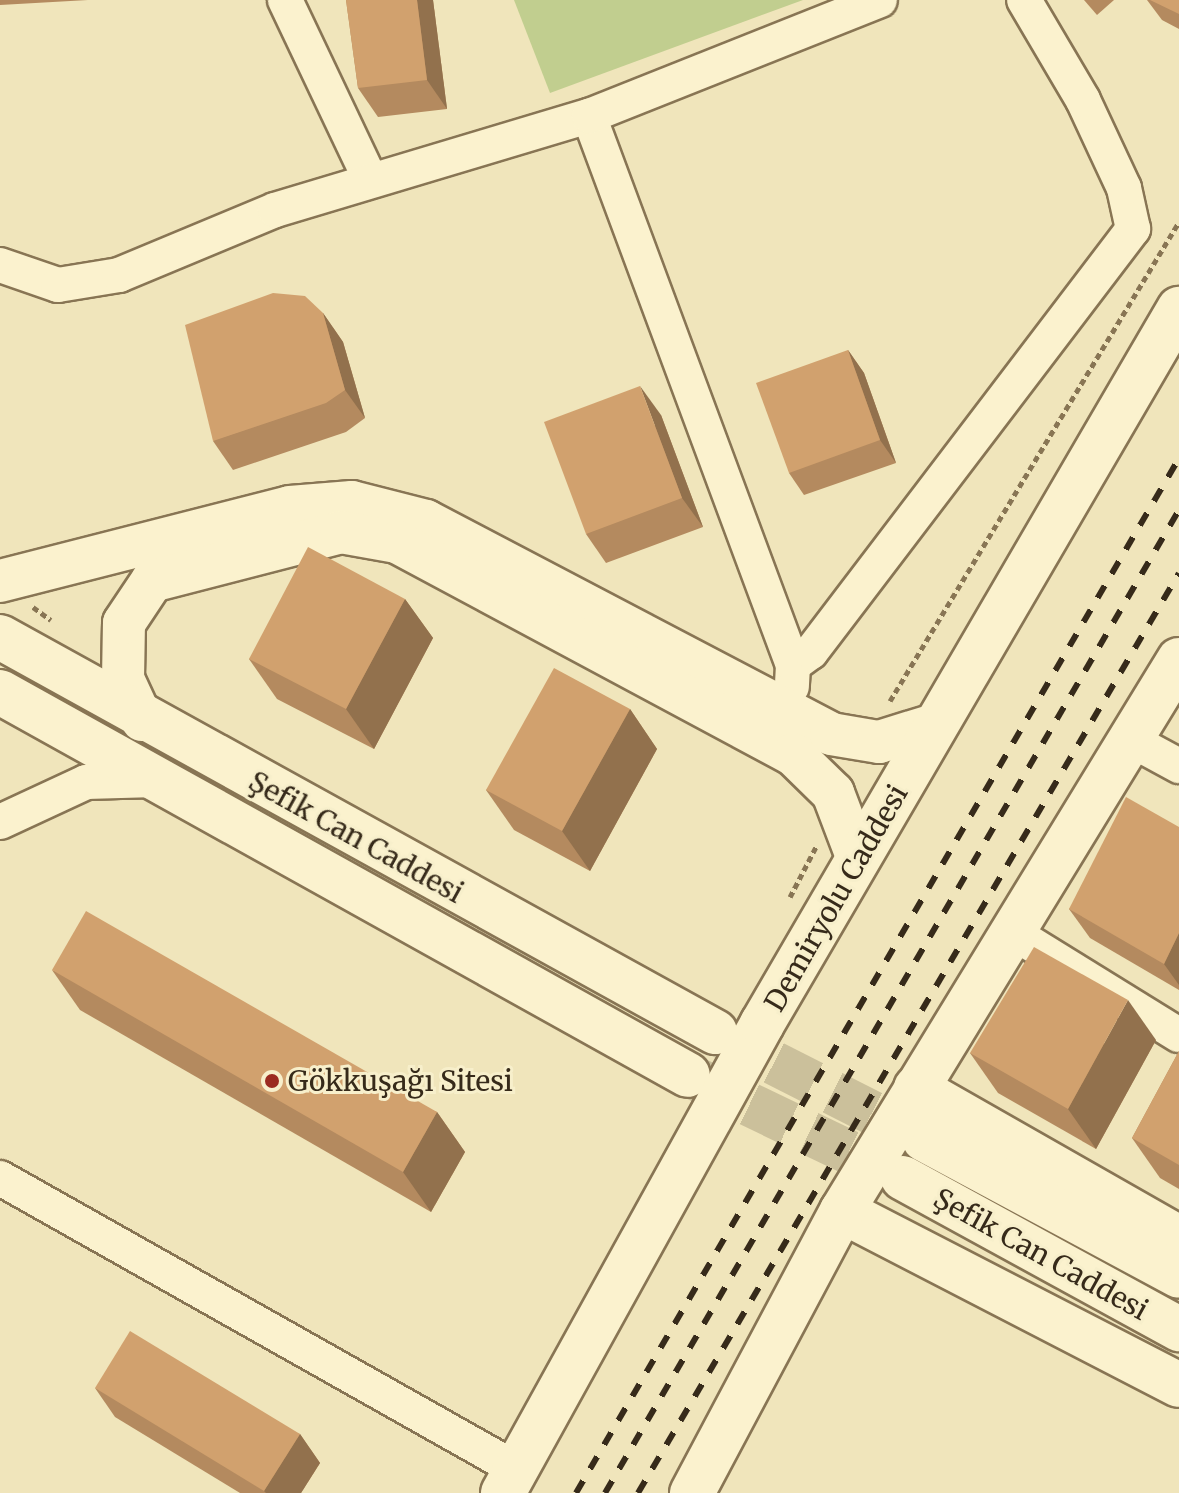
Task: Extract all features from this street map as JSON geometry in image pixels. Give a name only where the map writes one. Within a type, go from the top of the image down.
[{"type":"main road","name":"Demiryolu Caddesi","points":[[510,1481],[858,859],[1179,309]]},
{"type":"main road","name":"Şefik Can Caddesi","points":[[0,637],[142,720],[715,1032]]},
{"type":"main road","points":[[692,1493],[842,1211],[1179,660]]},
{"type":"main road","name":"Şefik Can Caddesi","points":[[0,692],[688,1075]]},
{"type":"main road","points":[[916,1088],[1179,1238]]},
{"type":"main road","name":"Şefik Can Caddesi","points":[[924,1139],[1179,1276]]},
{"type":"main road","name":"Şefik Can Caddesi","points":[[903,1178],[1179,1329]]},
{"type":"main road","points":[[842,1211],[1179,1385]]},
{"type":"street","points":[[285,0],[370,179]]},
{"type":"street","points":[[0,265],[58,285],[119,275],[370,179],[589,116],[880,0]]},
{"type":"street","points":[[793,665],[811,652],[1133,229],[1124,188],[1083,100],[1024,0]]},
{"type":"street","points":[[589,116],[793,665],[789,717]]},
{"type":"street","points":[[0,581],[290,507],[352,502],[426,521],[789,717],[879,742],[937,724]]},
{"type":"street","points":[[142,720],[123,679],[124,623],[152,581],[341,532],[397,542],[793,754],[833,793],[858,859]]},
{"type":"street","points":[[1131,740],[1179,766]]},
{"type":"street","points":[[0,822],[86,782],[156,780]]},
{"type":"street","points":[[1012,932],[1179,1035]]},
{"type":"street","points":[[0,1178],[510,1481]]},
{"type":"green space","points":[[514,0],[803,0],[550,93]]},
{"type":"building","points":[[346,0],[417,0],[427,80],[358,88]]},
{"type":"building","points":[[1150,0],[1179,0],[1179,14]]},
{"type":"building","points":[[273,293],[305,296],[323,313],[345,390],[326,403],[213,441],[185,325]]},
{"type":"building","points":[[848,350],[880,440],[789,473],[756,383]]},
{"type":"building","points":[[640,386],[682,498],[586,534],[544,422]]},
{"type":"building","points":[[308,547],[405,599],[346,709],[249,659]]},
{"type":"building","points":[[554,668],[630,709],[562,831],[486,790]]},
{"type":"building","points":[[1126,797],[1179,827],[1179,933],[1164,964],[1069,909]]},
{"type":"building","name":"Gökkuşağı Sitesi","points":[[86,911],[437,1112],[403,1172],[52,970]]},
{"type":"building","points":[[1034,947],[1128,1000],[1068,1109],[970,1053]]},
{"type":"building","points":[[1179,1051],[1179,1165],[1132,1138]]},
{"type":"building","points":[[130,1331],[300,1434],[264,1491],[95,1388]]},
{"type":"tunnel","points":[[715,1033],[924,1139]]},
{"type":"tunnel","points":[[690,1076],[903,1178]]},
{"type":"railway","points":[[576,1493],[1179,458]]},
{"type":"railway","points":[[605,1493],[1179,510]]},
{"type":"railway","points":[[638,1493],[1179,573]]},
{"type":"place","name":"Gökkuşağı Sitesi","points":[[272,1081]]}]
